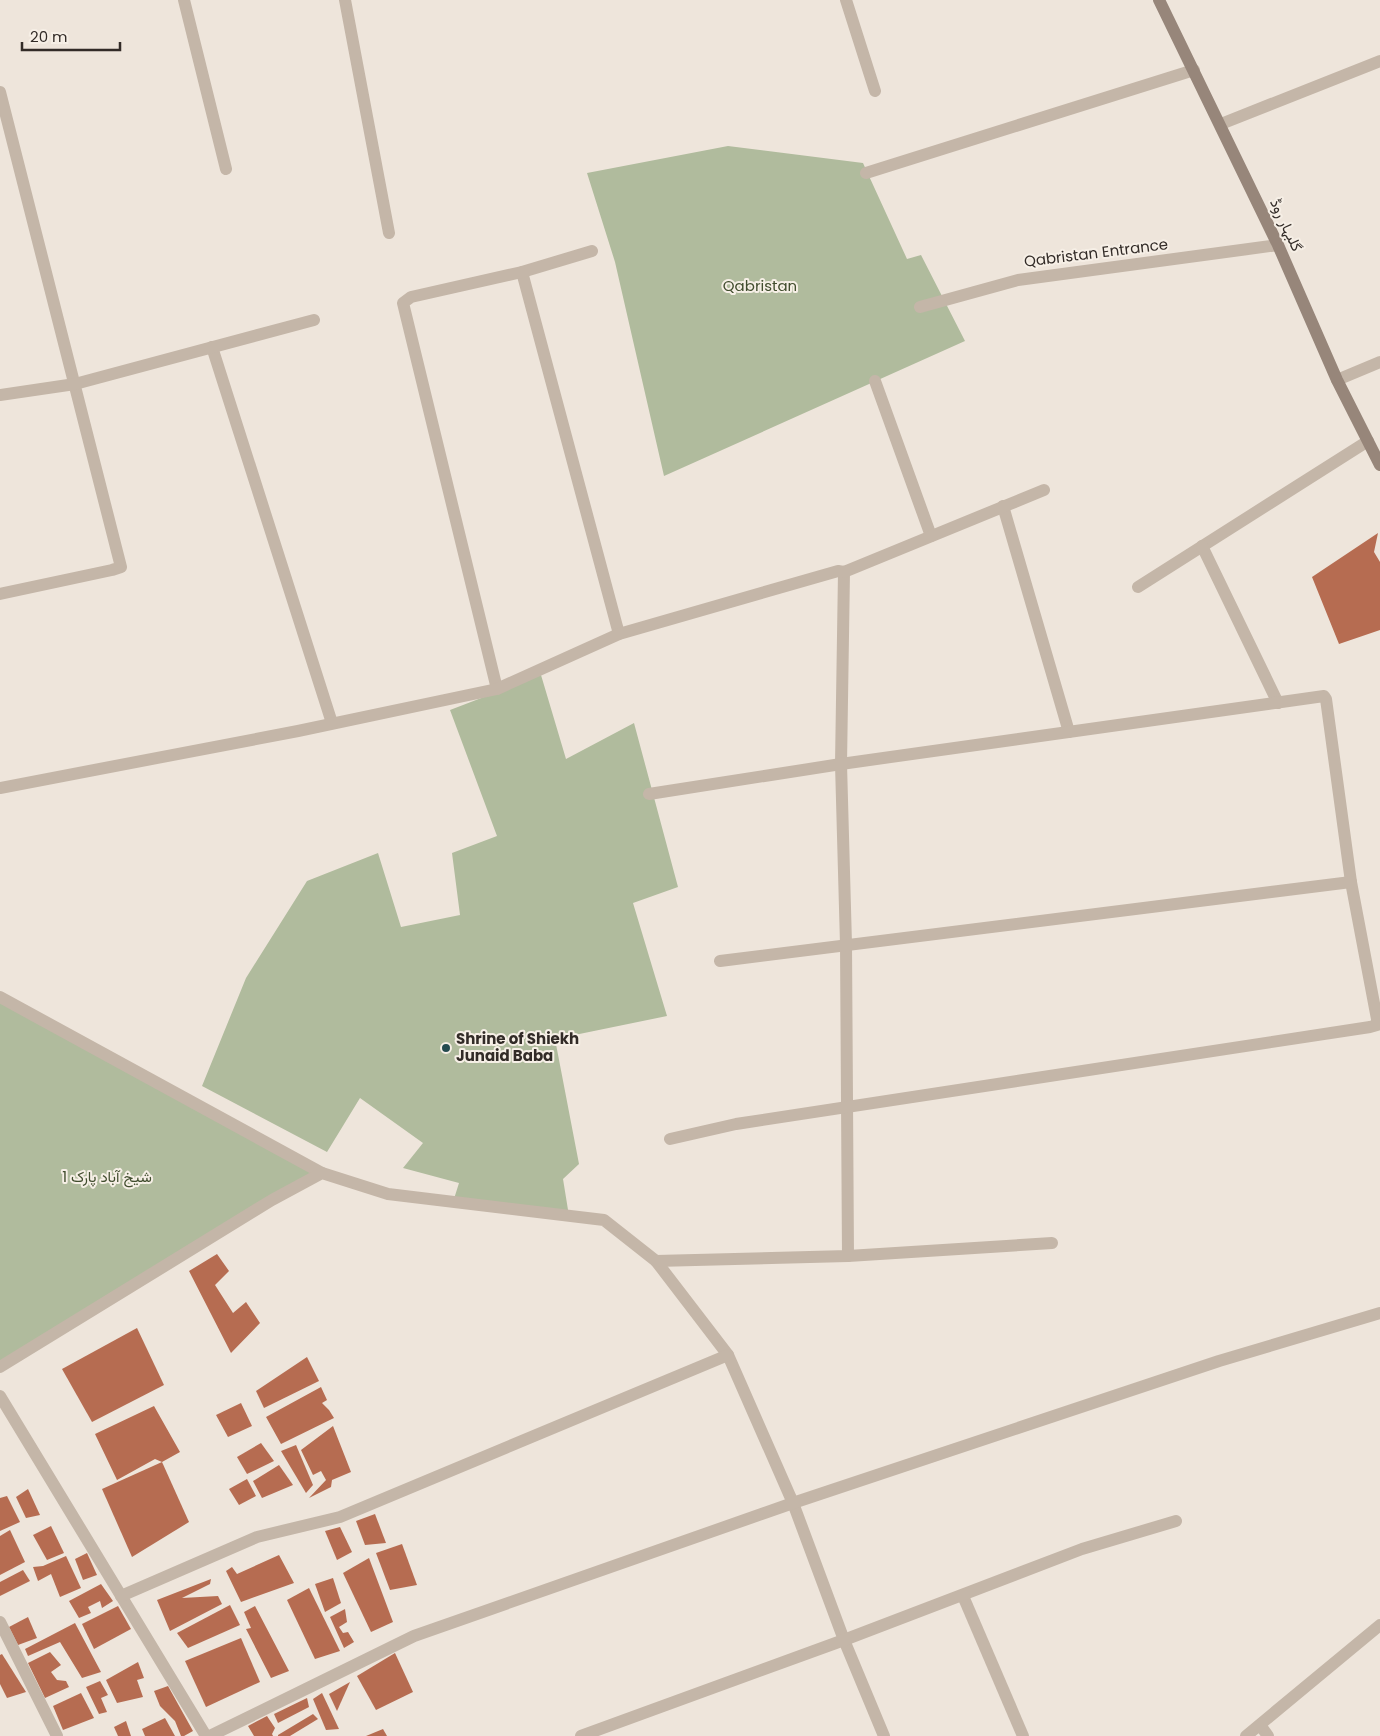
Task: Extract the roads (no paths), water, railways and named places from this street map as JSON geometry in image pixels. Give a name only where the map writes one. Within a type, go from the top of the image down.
[{"type":"main road","name":"گلبہار روڈ","points":[[1159,0],[1221,124],[1278,245],[1337,380],[1380,465]]},
{"type":"street","points":[[184,0],[226,169]]},
{"type":"street","points":[[345,0],[389,233]]},
{"type":"street","points":[[846,0],[875,91]]},
{"type":"street","points":[[1221,124],[1380,61]]},
{"type":"street","points":[[866,173],[1194,70]]},
{"type":"street","points":[[0,92],[121,567],[0,594]]},
{"type":"street","name":"Qabristan Entrance","points":[[920,307],[1018,280],[1278,245]]},
{"type":"street","points":[[497,689],[403,303],[411,297],[522,272],[592,252]]},
{"type":"street","points":[[522,272],[619,634]]},
{"type":"street","points":[[0,395],[75,384],[314,320]]},
{"type":"street","points":[[212,347],[332,723]]},
{"type":"street","points":[[1337,380],[1380,362]]},
{"type":"street","points":[[875,381],[932,536]]},
{"type":"street","points":[[1138,587],[1368,441]]},
{"type":"street","points":[[0,788],[497,689],[619,634],[838,571],[844,572],[1044,490]]},
{"type":"street","points":[[1004,506],[1069,732]]},
{"type":"street","points":[[1202,546],[1278,703]]},
{"type":"street","points":[[844,572],[841,764],[846,944],[848,1256]]},
{"type":"street","points":[[649,794],[841,764],[1324,696],[1351,882],[1377,1019],[1377,1025],[1370,1027],[736,1124],[670,1140]]},
{"type":"street","points":[[720,961],[1351,882]]},
{"type":"street","points":[[0,996],[322,1173],[388,1194],[604,1220],[656,1261],[728,1355],[793,1504],[844,1640],[884,1736]]},
{"type":"street","points":[[0,1367],[272,1200],[322,1173]]},
{"type":"street","points":[[656,1261],[848,1256],[1052,1243]]},
{"type":"street","points":[[210,1736],[414,1636],[793,1504],[1219,1361],[1380,1313]]},
{"type":"street","points":[[121,1596],[257,1537],[340,1517],[728,1355]]},
{"type":"street","points":[[0,1396],[206,1736]]},
{"type":"street","points":[[581,1736],[963,1596],[1082,1550],[1176,1521]]},
{"type":"street","points":[[963,1596],[1023,1736]]},
{"type":"street","points":[[0,1622],[57,1736]]},
{"type":"street","points":[[1246,1736],[1380,1624]]},
{"type":"street","points":[[1260,1724],[1268,1736]]},
{"type":"place","name":"Shrine of Shiekh Junaid Baba","points":[[446,1048]]},
{"type":"park label","name":"Qabristan","points":[[760,286]]},
{"type":"park label","name":"شیخ آباد پارک 1","points":[[107,1177]]}]
